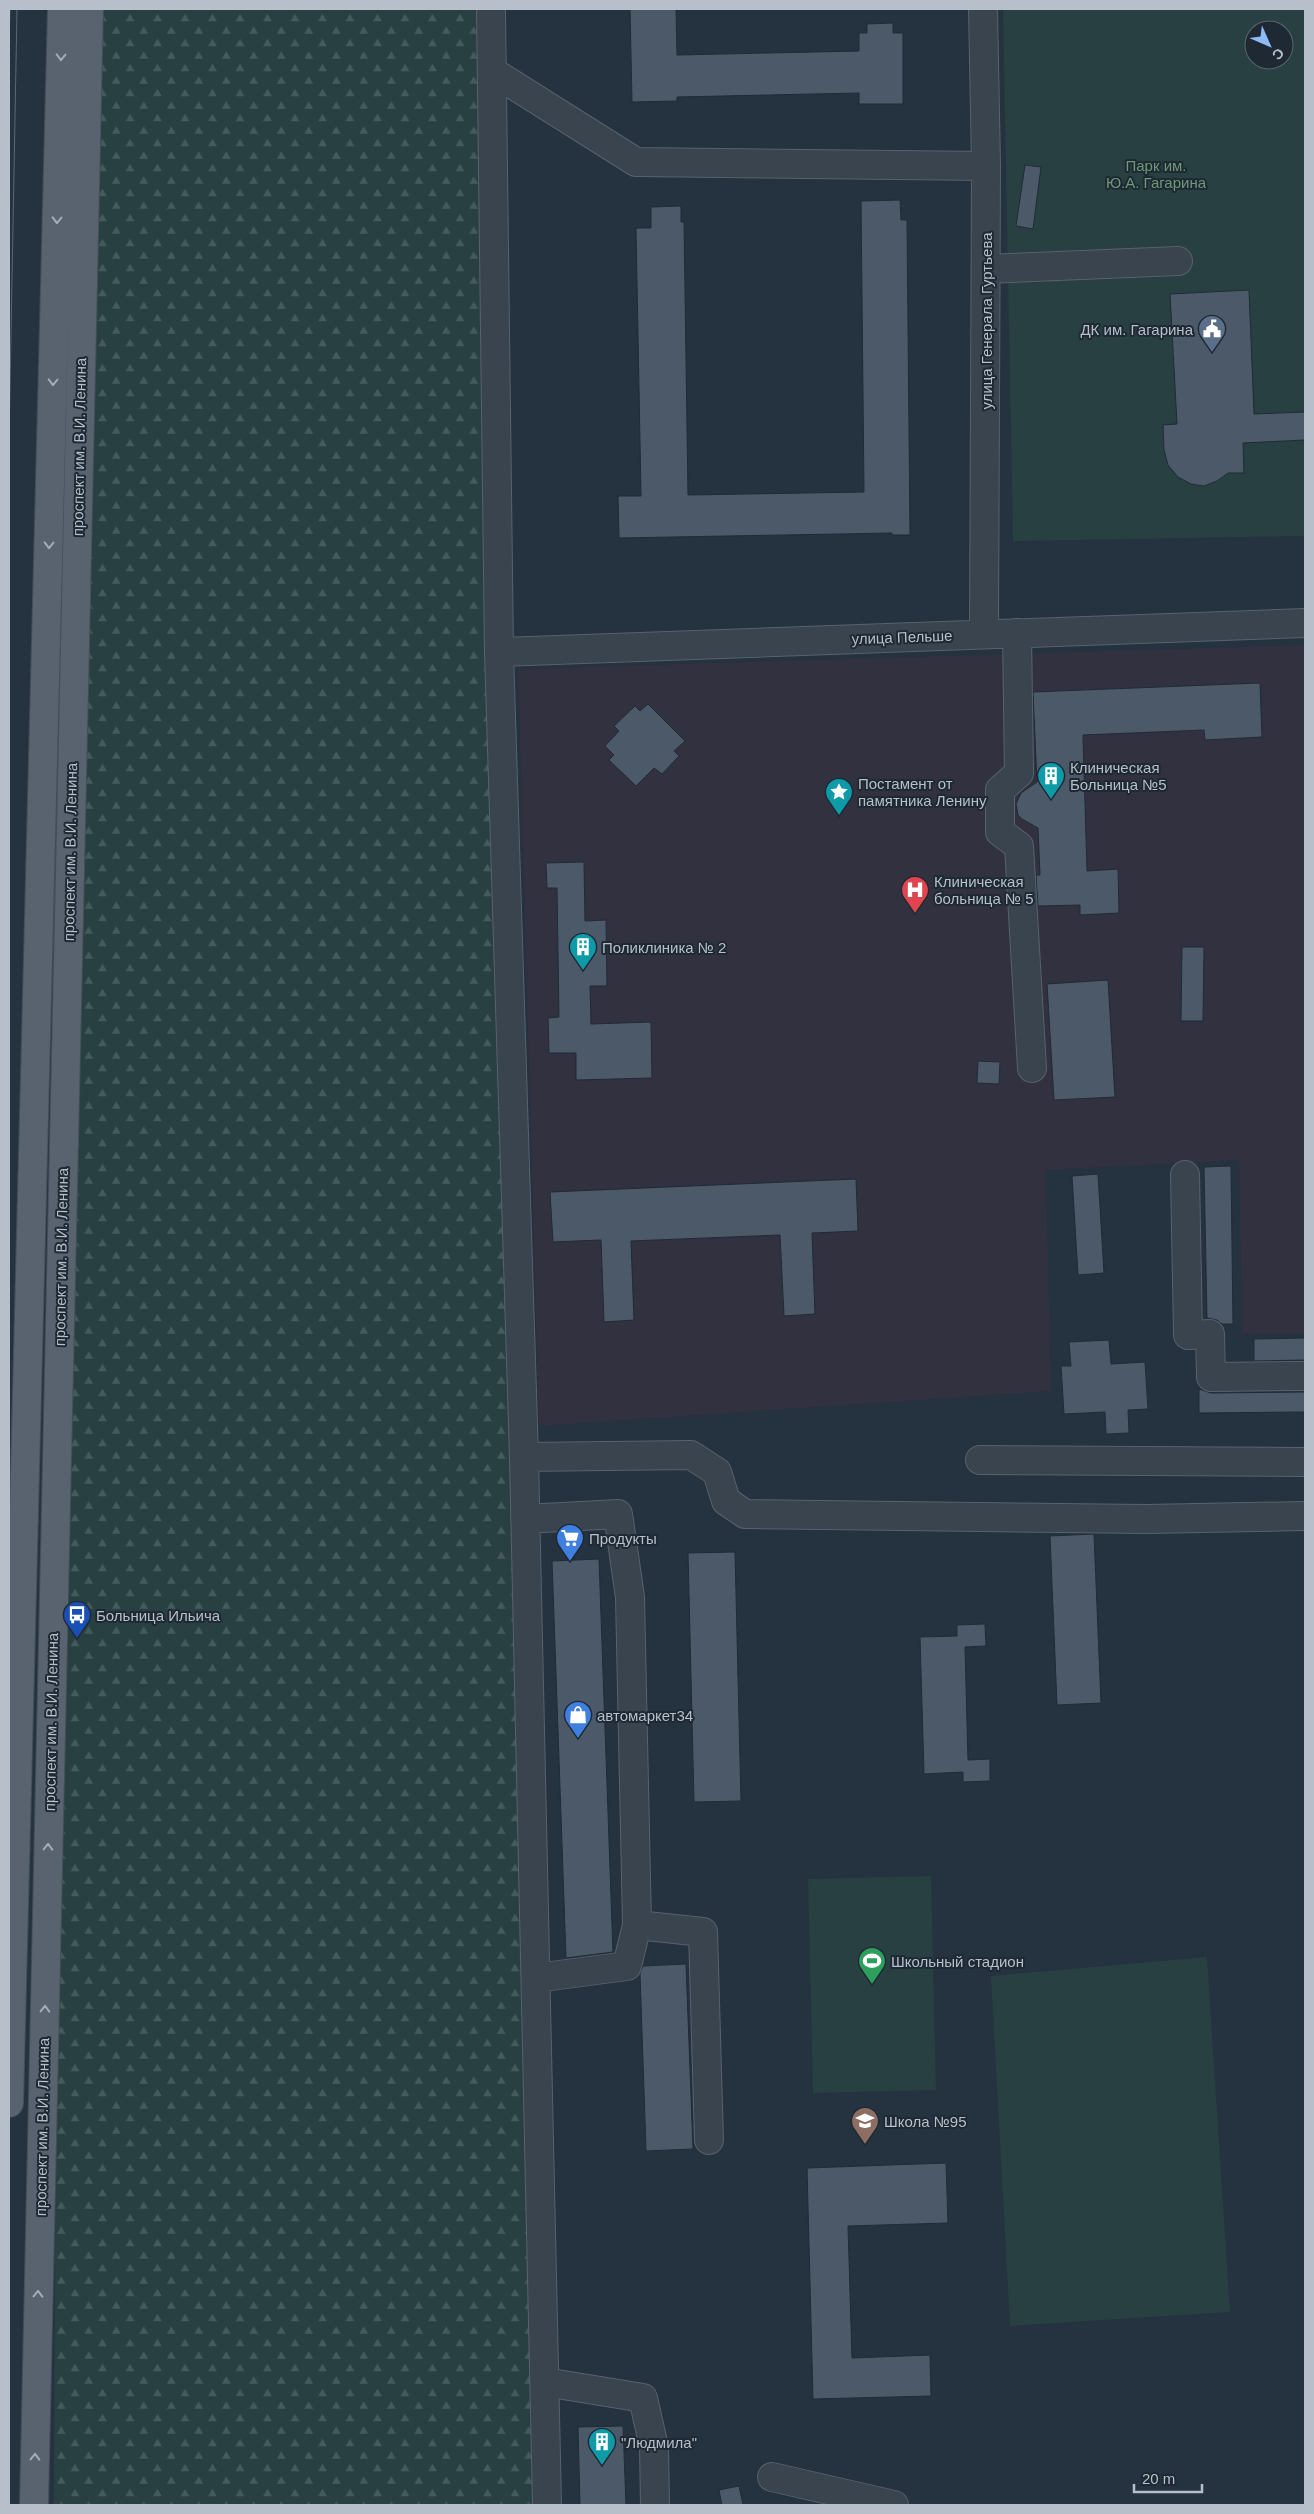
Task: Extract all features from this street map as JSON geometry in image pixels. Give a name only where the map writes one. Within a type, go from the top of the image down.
[{"type":"main road","name":"проспект им. В.И. Ленина","points":[[9,2103],[62,9]]},
{"type":"main road","name":"проспект им. В.И. Ленина","points":[[34,2505],[89,9]]},
{"type":"street","points":[[491,9],[499,652],[524,1457],[548,2505]]},
{"type":"street","name":"улица Генерала Гуртьева","points":[[983,9],[986,166],[984,634]]},
{"type":"street","points":[[493,72],[636,162],[986,166]]},
{"type":"street","points":[[986,269],[1178,261]]},
{"type":"street","name":"улица Пельше","points":[[499,652],[1305,623]]},
{"type":"street","points":[[1017,633],[1019,773],[1000,790],[1000,832],[1019,846],[1032,1068]]},
{"type":"street","points":[[1185,1175],[1188,1335],[1210,1334],[1211,1377],[1305,1376]]},
{"type":"street","points":[[524,1457],[691,1455],[717,1472],[726,1501],[745,1514],[1146,1519],[1305,1516]]},
{"type":"street","points":[[980,1460],[1305,1462]]},
{"type":"street","points":[[525,1519],[618,1514],[630,1597],[637,1925],[626,1966],[536,1978]]},
{"type":"street","points":[[637,1925],[703,1932],[709,2140]]},
{"type":"street","points":[[545,2382],[644,2398],[654,2447],[655,2505]]},
{"type":"street","points":[[772,2477],[894,2505]]},
{"type":"shaded area","name":"Клиническая больница № 5","points":[[1305,645],[1305,1333],[1242,1334],[1239,1160],[1046,1170],[1051,1391],[539,1426],[518,669]]},
{"type":"green space","points":[[102,9],[479,9],[538,2505],[54,2505],[55,2215]]},
{"type":"green space","name":"Парк им. Ю.А. Гагарина","points":[[1003,9],[1305,9],[1305,536],[1013,541]]},
{"type":"green space","name":"Школьный стадион","points":[[931,1876],[936,2090],[813,2093],[808,1879]]},
{"type":"green space","points":[[1207,1957],[1230,2312],[1010,2326],[991,1976]]},
{"type":"building","points":[[630,9],[676,9],[677,55],[859,51],[859,33],[867,33],[867,24],[893,23],[893,33],[903,33],[903,104],[859,104],[859,93],[677,97],[677,101],[632,102]]},
{"type":"building","points":[[1025,165],[1041,167],[1033,229],[1016,226]]},
{"type":"building","points":[[900,200],[901,220],[907,220],[910,535],[892,535],[892,533],[619,538],[618,496],[641,496],[636,228],[651,228],[651,207],[681,206],[681,222],[684,222],[688,495],[864,492],[861,201]]},
{"type":"building","name":"ДК им. Гагарина","points":[[1249,290],[1254,414],[1305,412],[1305,440],[1243,443],[1244,473],[1228,473],[1217,481],[1204,486],[1191,484],[1178,477],[1168,465],[1164,450],[1163,425],[1177,424],[1170,294]]},
{"type":"building","name":"Клиническая Больница №5","points":[[1260,683],[1262,737],[1205,740],[1204,730],[1083,735],[1087,871],[1118,869],[1119,913],[1080,915],[1080,905],[1038,906],[1036,875],[1040,875],[1038,828],[1018,815],[1016,804],[1021,793],[1037,782],[1033,692]]},
{"type":"building","points":[[648,704],[685,741],[674,751],[679,756],[662,774],[654,768],[636,786],[609,760],[614,755],[605,746],[619,731],[614,726],[635,706],[640,711]]},
{"type":"building","name":"Поликлиника № 2","points":[[584,862],[585,921],[606,920],[607,986],[590,986],[591,1024],[651,1022],[652,1078],[576,1080],[576,1053],[549,1053],[548,1018],[559,1017],[557,888],[547,888],[546,863]]},
{"type":"building","points":[[1182,947],[1204,947],[1203,1021],[1181,1021]]},
{"type":"building","points":[[1108,980],[1115,1097],[1054,1100],[1047,984]]},
{"type":"building","points":[[978,1061],[1000,1062],[999,1084],[977,1083]]},
{"type":"building","points":[[1231,1166],[1233,1324],[1222,1324],[1217,1320],[1207,1318],[1204,1167]]},
{"type":"building","points":[[1098,1174],[1104,1273],[1078,1275],[1072,1176]]},
{"type":"building","points":[[856,1179],[858,1231],[812,1233],[815,1314],[784,1316],[780,1235],[631,1241],[634,1320],[604,1322],[601,1240],[553,1242],[550,1192]]},
{"type":"building","points":[[1305,1338],[1305,1360],[1254,1361],[1254,1339]]},
{"type":"building","points":[[1109,1340],[1111,1364],[1145,1362],[1148,1409],[1128,1410],[1129,1433],[1106,1434],[1105,1412],[1064,1414],[1061,1366],[1071,1366],[1069,1342]]},
{"type":"building","points":[[1199,1389],[1211,1393],[1305,1392],[1305,1412],[1199,1413]]},
{"type":"building","points":[[1094,1534],[1101,1703],[1057,1705],[1050,1536]]},
{"type":"building","points":[[735,1552],[741,1801],[694,1802],[688,1553]]},
{"type":"building","points":[[599,1559],[613,1952],[566,1958],[552,1561]]},
{"type":"building","points":[[985,1624],[986,1646],[965,1647],[968,1760],[990,1759],[990,1781],[963,1782],[963,1772],[924,1774],[920,1637],[957,1636],[957,1625]]},
{"type":"building","points":[[686,1964],[693,2149],[646,2151],[640,1973],[643,1966]]},
{"type":"building","points":[[946,2163],[948,2223],[848,2226],[852,2358],[930,2355],[931,2396],[813,2399],[807,2168]]},
{"type":"building","name":"\"Людмила\"","points":[[623,2426],[626,2505],[580,2505],[578,2427]]},
{"type":"building","points":[[739,2486],[743,2505],[722,2505],[719,2490]]},
{"type":"tram line","points":[[9,45],[10,9]]},
{"type":"tram line","points":[[9,442],[17,9]]},
{"type":"place","name":"ДК им. Гагарина","points":[[1212,353]]},
{"type":"place","name":"Клиническая Больница №5","points":[[1051,800]]},
{"type":"place","name":"Постамент от памятника Ленину","points":[[839,816]]},
{"type":"place","name":"Клиническая больница № 5","points":[[915,914]]},
{"type":"place","name":"Поликлиника № 2","points":[[583,971]]},
{"type":"place","name":"Продукты","points":[[570,1562]]},
{"type":"place","name":"Больница Ильича","points":[[77,1639]]},
{"type":"place","name":"автомаркет34","points":[[578,1739]]},
{"type":"place","name":"Школьный стадион","points":[[872,1985]]},
{"type":"place","name":"Школа №95","points":[[865,2145]]},
{"type":"place","name":"\"Людмила\"","points":[[602,2466]]}]
